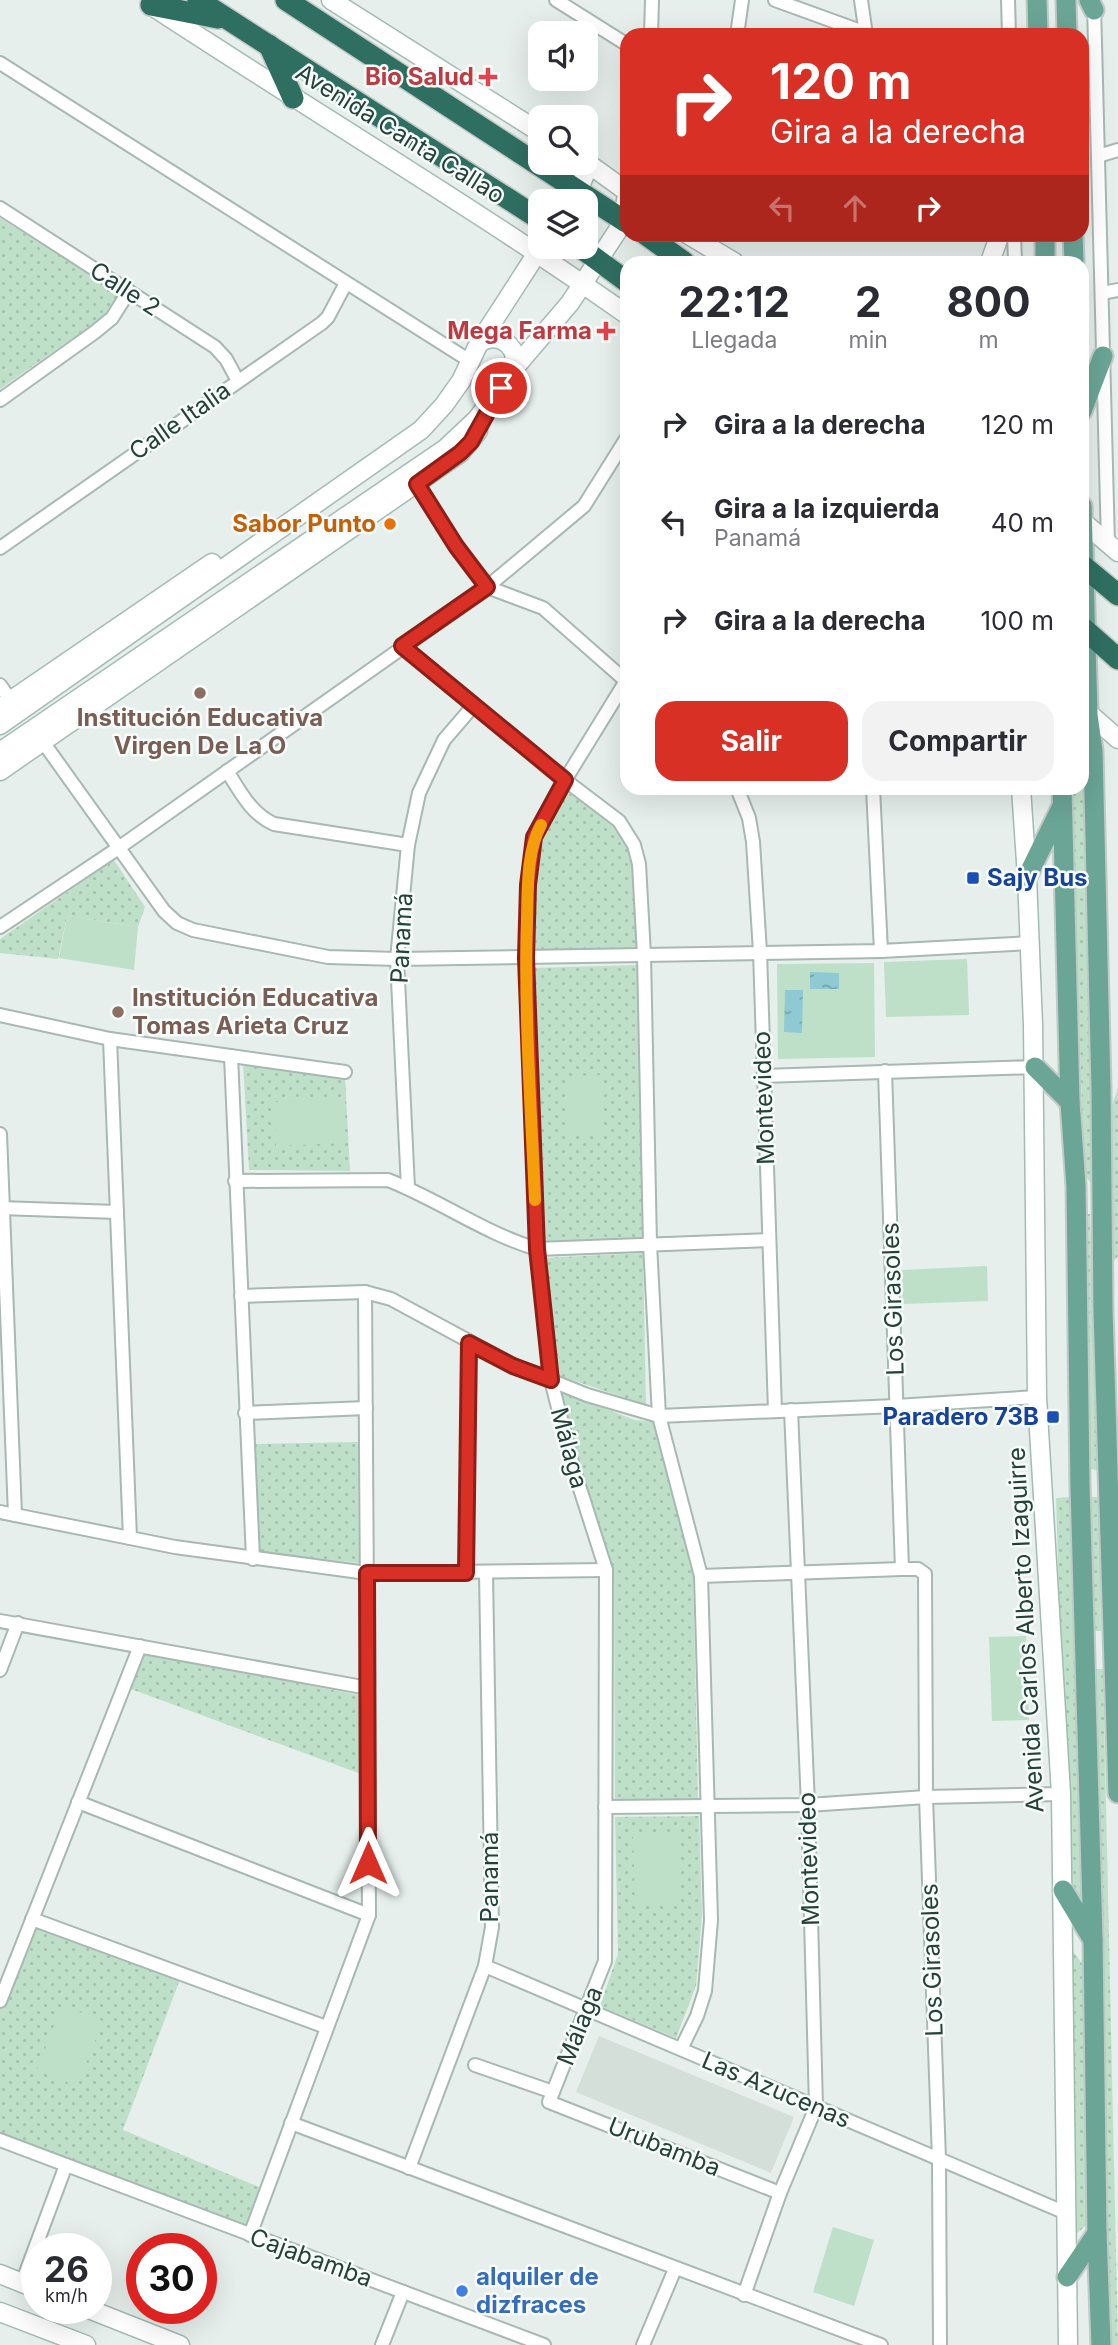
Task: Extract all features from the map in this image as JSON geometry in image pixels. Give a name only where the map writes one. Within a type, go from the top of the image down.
[{"type":"highway","name":"Avenida Canta Callao","points":[[198,0],[528,212]]},
{"type":"highway","name":"Avenida Canta Callao","points":[[286,0],[566,189]]},
{"type":"highway","points":[[147,2],[230,20]]},
{"type":"highway","points":[[269,45],[293,98]]},
{"type":"highway","name":"Avenida Canta Callao","points":[[598,204],[620,212]]},
{"type":"highway","points":[[656,242],[676,256]]},
{"type":"highway","points":[[599,260],[620,276]]},
{"type":"highway","points":[[1089,572],[1118,595]]},
{"type":"highway","points":[[1089,633],[1118,659]]},
{"type":"main road","points":[[331,0],[528,126]]},
{"type":"main road","points":[[1066,0],[1067,28]]},
{"type":"main road","points":[[1037,1],[1038,28]]},
{"type":"main road","name":"Avenida Canta Callao","points":[[147,2],[293,98],[528,242]]},
{"type":"main road","points":[[598,170],[620,187]]},
{"type":"main road","points":[[0,771],[460,453],[471,442],[490,404],[512,371],[583,284],[620,224]]},
{"type":"main road","points":[[700,242],[723,256]]},
{"type":"main road","points":[[0,726],[414,436],[454,390],[479,343],[533,259]]},
{"type":"main road","name":"Avenida Canta Callao","points":[[552,259],[620,310]]},
{"type":"main road","points":[[479,343],[494,338],[505,341],[515,355],[512,371]]},
{"type":"main road","points":[[1089,393],[1103,356]]},
{"type":"main road","points":[[5,704],[408,428],[454,390]]},
{"type":"main road","points":[[0,752],[445,449],[470,427],[490,404]]},
{"type":"main road","points":[[1089,527],[1113,548]]},
{"type":"main road","points":[[1089,714],[1118,739]]},
{"type":"main road","points":[[1089,731],[1093,751],[1103,1310],[1118,1793]]},
{"type":"main road","name":"Avenida Carlos Alberto Izaguirre","points":[[1021,795],[1031,943],[1035,1067],[1037,1397],[1061,1794],[1068,2345]]},
{"type":"main road","points":[[1027,877],[1062,795]]},
{"type":"main road","points":[[1062,795],[1070,1102],[1076,1186],[1080,1486],[1101,2345]]},
{"type":"main road","points":[[1035,1067],[1070,1102]]},
{"type":"main road","points":[[1101,1088],[1118,1073]]},
{"type":"main road","points":[[1076,1186],[1086,1194],[1102,1184]]},
{"type":"main road","points":[[1103,1310],[1118,1288]]},
{"type":"main road","points":[[1085,1652],[1091,1647],[1102,1645],[1114,1658]]},
{"type":"main road","points":[[1063,1890],[1093,1940]]},
{"type":"main road","points":[[1067,2277],[1097,2233]]},
{"type":"main road","points":[[0,2274],[21,2283]]},
{"type":"main road","points":[[0,2312],[86,2345]]},
{"type":"main road","points":[[112,2318],[180,2345]]},
{"type":"street","points":[[556,0],[575,7],[620,40]]},
{"type":"street","points":[[650,28],[652,0]]},
{"type":"street","points":[[738,28],[742,0]]},
{"type":"street","points":[[775,0],[850,28]]},
{"type":"street","points":[[861,0],[865,28]]},
{"type":"street","points":[[1008,0],[1009,28]]},
{"type":"street","points":[[1093,3],[1103,356],[1113,548]]},
{"type":"street","points":[[0,63],[470,361]]},
{"type":"street","points":[[1098,156],[1118,150]]},
{"type":"street","name":"Calle 2","points":[[0,208],[215,347],[226,359],[238,381]]},
{"type":"street","name":"Calle Italia","points":[[0,548],[322,323],[346,283]]},
{"type":"street","points":[[1102,293],[1118,290]]},
{"type":"street","points":[[0,400],[112,318],[129,291]]},
{"type":"street","points":[[0,927],[117,849],[487,587],[584,506],[620,449]]},
{"type":"street","points":[[417,484],[456,546],[487,587],[543,608],[620,676]]},
{"type":"street","points":[[402,646],[619,821],[634,845],[639,864],[644,955],[650,1244],[659,1416],[701,1576],[710,1920],[705,1991],[681,2049]]},
{"type":"street","points":[[0,685],[5,704]]},
{"type":"street","name":"Málaga","points":[[551,2097],[605,1961],[606,1570],[574,1470],[551,1380],[537,1249],[526,958],[528,885],[534,837],[565,780],[620,691]]},
{"type":"street","name":"Panamá","points":[[408,1188],[397,959],[408,845],[419,793],[444,740],[474,705]]},
{"type":"street","points":[[43,742],[117,849],[164,911],[177,923],[193,930],[328,957],[397,959],[881,951],[1031,943]]},
{"type":"street","points":[[227,771],[248,804],[265,820],[274,824],[408,845]]},
{"type":"street","name":"Montevideo","points":[[740,795],[749,818],[753,842],[760,952],[775,1411]]},
{"type":"street","points":[[873,795],[881,951]]},
{"type":"street","points":[[0,1016],[110,1040],[345,1072]]},
{"type":"street","points":[[110,1040],[130,1538]]},
{"type":"street","points":[[231,1056],[253,1559]]},
{"type":"street","points":[[763,1076],[1035,1067]]},
{"type":"street","name":"Los Girasoles","points":[[885,1071],[902,1569],[918,1569],[925,1574],[926,1797],[939,2159],[940,2345]]},
{"type":"street","points":[[0,1134],[4,1325],[15,1515]]},
{"type":"street","points":[[235,1181],[388,1180],[508,1240],[537,1249],[769,1240]]},
{"type":"street","points":[[1,1208],[117,1212]]},
{"type":"street","points":[[241,1296],[365,1292],[391,1299],[513,1366],[587,1395],[659,1416],[1037,1397]]},
{"type":"street","points":[[250,2235],[369,1915],[365,1292]]},
{"type":"street","points":[[466,1573],[469,1343]]},
{"type":"street","points":[[245,1413],[366,1408]]},
{"type":"street","name":"Montevideo","points":[[744,2295],[780,2193],[816,2107],[808,1805],[791,1410]]},
{"type":"street","points":[[0,1512],[253,1559],[367,1573],[606,1570]]},
{"type":"street","points":[[701,1576],[902,1569]]},
{"type":"street","name":"Panamá","points":[[409,2168],[485,1966],[492,1927],[486,1573]]},
{"type":"street","points":[[0,1621],[368,1688]]},
{"type":"street","points":[[0,1670],[18,1623]]},
{"type":"street","points":[[0,2001],[139,1646]]},
{"type":"street","points":[[605,1807],[808,1805],[926,1797],[1061,1794]]},
{"type":"street","points":[[78,1802],[369,1915]]},
{"type":"street","points":[[32,1919],[326,2027]]},
{"type":"street","name":"Las Azucenas","points":[[485,1966],[1066,2213]]},
{"type":"street","name":"Urubamba","points":[[475,2065],[780,2193]]},
{"type":"street","points":[[291,2123],[881,2345]]},
{"type":"street","name":"Cajabamba","points":[[0,2140],[544,2345]]},
{"type":"street","points":[[45,2233],[66,2165]]},
{"type":"street","points":[[643,2345],[675,2269]]},
{"type":"street","points":[[382,2345],[404,2292]]},
{"type":"shaded area","points":[[599,2036],[794,2117],[771,2173],[576,2092]]},
{"type":"green space","points":[[0,218],[119,293],[103,317],[0,389]]},
{"type":"green space","points":[[565,791],[612,821],[622,832],[629,847],[636,880],[637,948],[533,951],[531,905],[540,839]]},
{"type":"green space","points":[[1072,795],[1084,795],[1098,1179],[1091,1183],[1084,1175]]},
{"type":"green space","points":[[114,860],[145,907],[138,927],[67,916],[58,959],[0,953],[0,939]]},
{"type":"green space","points":[[67,916],[138,927],[134,970],[59,958]]},
{"type":"green space","points":[[967,959],[969,1015],[886,1017],[884,962]]},
{"type":"green space","points":[[874,963],[875,1057],[778,1059],[777,964]]},
{"type":"green space","points":[[637,965],[644,1238],[541,1242],[532,968]]},
{"type":"green space","points":[[243,1062],[345,1076],[350,1171],[249,1170]]},
{"type":"green space","points":[[600,1075],[601,1133],[569,1133],[569,1076]]},
{"type":"green space","points":[[1118,1088],[1118,1256],[1110,1267],[1104,1128]]},
{"type":"green space","points":[[341,1099],[343,1143],[276,1146],[274,1102]]},
{"type":"green space","points":[[1080,1214],[1090,1214],[1098,1471],[1088,1468]]},
{"type":"green space","points":[[643,1253],[646,1405],[560,1376],[543,1258]]},
{"type":"green space","points":[[987,1266],[988,1301],[903,1304],[901,1270]]},
{"type":"green space","points":[[559,1391],[635,1420],[655,1422],[693,1565],[698,1800],[615,1802],[614,1581],[581,1482]]},
{"type":"green space","points":[[358,1442],[359,1563],[259,1552],[255,1444]]},
{"type":"green space","points":[[1069,1497],[1082,1918],[1068,1902],[1056,1498]]},
{"type":"green space","points":[[1089,1497],[1099,1497],[1101,1631],[1092,1631]]},
{"type":"green space","points":[[1026,1636],[1029,1720],[992,1721],[989,1637]]},
{"type":"green space","points":[[144,1653],[358,1695],[361,1774],[131,1689]]},
{"type":"green space","points":[[1092,1669],[1103,1669],[1118,2345],[1108,2345]]},
{"type":"green space","points":[[699,1816],[702,1915],[696,1986],[676,2038],[600,2006],[618,1954],[615,1817]]},
{"type":"green space","points":[[679,1832],[681,1903],[635,1904],[633,1833]]},
{"type":"green space","points":[[32,1919],[182,1974],[123,2130],[266,2190],[250,2235],[0,2140],[0,2001]]},
{"type":"green space","points":[[1072,1950],[1084,1966],[1089,2223],[1075,2235]]},
{"type":"green space","points":[[62,2005],[103,2021],[77,2086],[37,2070]]},
{"type":"green space","points":[[833,2227],[874,2240],[854,2306],[813,2292]]},
{"type":"water","points":[[810,972],[839,973],[839,989],[810,989]]},
{"type":"water","points":[[785,990],[803,990],[802,1033],[784,1032]]},
{"type":"slow traffic","points":[[535,1200],[526,958],[528,885],[534,837],[541,825]]},
{"type":"place","name":"Bio Salud","points":[[488,77]]},
{"type":"place","name":"Mega Farma","points":[[606,331]]},
{"type":"place","name":"Sabor Punto","points":[[390,524]]},
{"type":"place","name":"Institución Educativa Virgen De La O","points":[[200,693]]},
{"type":"place","name":"Sajy Bus","points":[[973,878]]},
{"type":"place","name":"Institución Educativa Tomas Arieta Cruz","points":[[118,1012]]},
{"type":"place","name":"Paradero 73B","points":[[1053,1417]]},
{"type":"place","name":"alquiler de dizfraces","points":[[462,2291]]},
{"type":"route","points":[[368,1863],[367,1573],[466,1573],[469,1343],[513,1366],[551,1380],[537,1249],[526,958],[528,885],[534,837],[565,780],[402,646],[487,587],[456,546],[417,484],[471,442],[501,388]]}]
